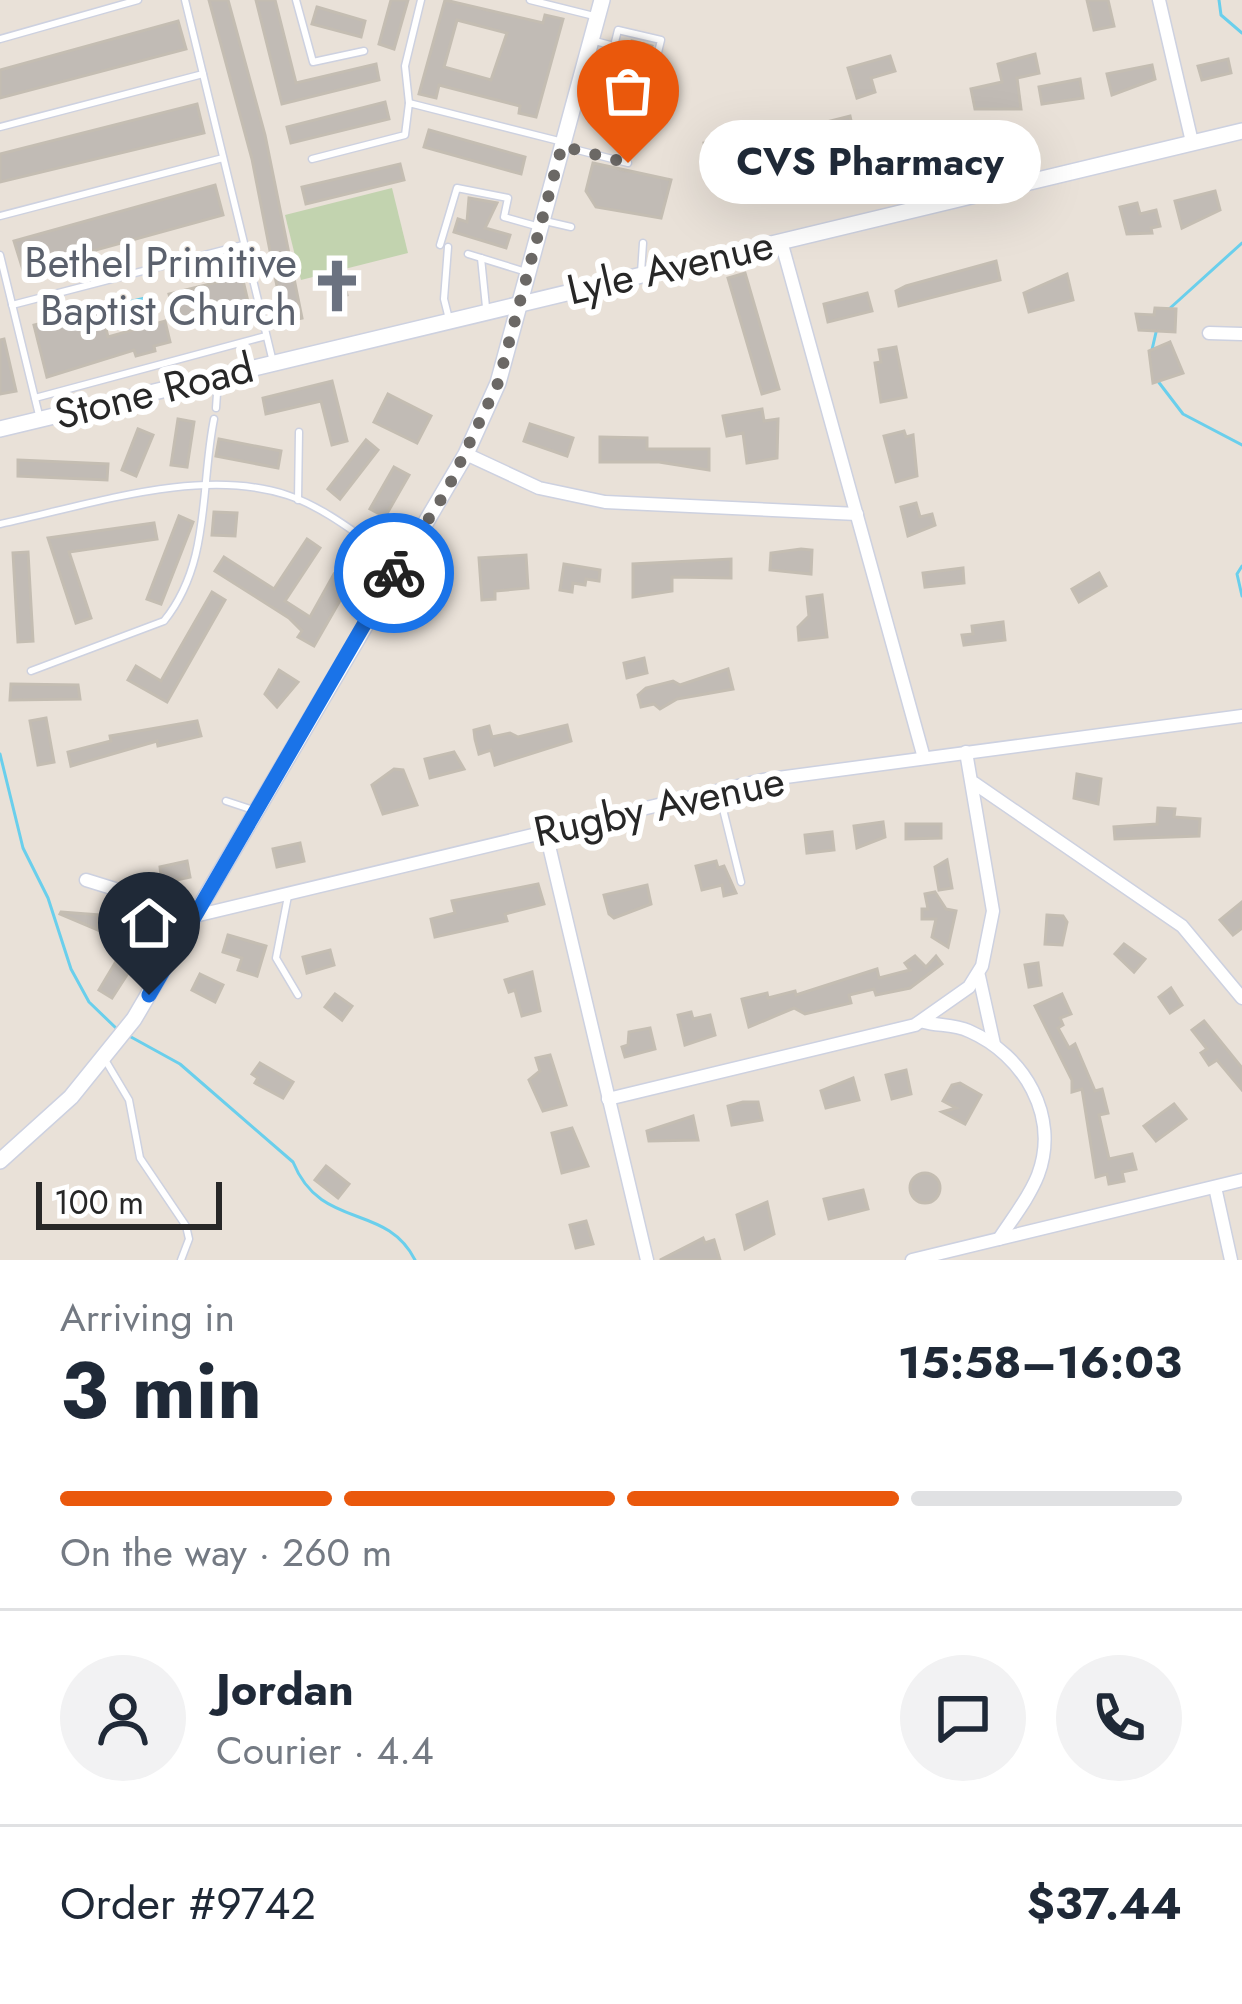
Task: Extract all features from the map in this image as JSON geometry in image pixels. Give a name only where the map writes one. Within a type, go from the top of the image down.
[{"type":"street","points":[[0,1161],[104,1058],[199,915],[466,454],[498,383],[602,0]]},
{"type":"street","points":[[1159,0],[1192,142]]},
{"type":"street","name":"Lyle Avenue","points":[[518,302],[1242,131]]},
{"type":"street","points":[[782,241],[924,758]]},
{"type":"street","name":"Stone Road","points":[[0,429],[518,302]]},
{"type":"street","points":[[1209,333],[1242,334]]},
{"type":"street","points":[[466,454],[539,488],[605,502],[856,514]]},
{"type":"street","name":"Rugby Avenue","points":[[199,915],[718,790],[1242,716]]},
{"type":"street","points":[[966,752],[993,911],[979,976],[994,1044]]},
{"type":"street","points":[[974,783],[1182,926],[1242,998]]},
{"type":"street","points":[[544,830],[647,1260]]},
{"type":"street","points":[[86,880],[199,915]]},
{"type":"street","points":[[923,1022],[979,976]]},
{"type":"street","points":[[608,1099],[923,1022],[964,1029],[994,1044],[1035,1092],[1045,1139],[1035,1182],[999,1239]]},
{"type":"street","points":[[912,1260],[1242,1180]]},
{"type":"street","points":[[1214,1187],[1232,1260]]},
{"type":"lane","points":[[0,39],[138,0]]},
{"type":"lane","points":[[185,0],[273,362]]},
{"type":"lane","points":[[296,0],[313,62],[364,50]]},
{"type":"lane","points":[[312,159],[405,135],[409,103],[405,66],[422,0]]},
{"type":"lane","points":[[530,0],[598,17]]},
{"type":"lane","points":[[610,63],[618,30],[661,40],[653,73]]},
{"type":"lane","points":[[591,40],[614,46]]},
{"type":"lane","points":[[0,127],[203,74]]},
{"type":"lane","points":[[580,79],[646,100]]},
{"type":"lane","points":[[409,103],[628,163]]},
{"type":"lane","points":[[0,216],[223,158]]},
{"type":"lane","points":[[449,319],[444,299],[444,246],[457,188],[508,198],[504,217],[571,227]]},
{"type":"lane","points":[[641,273],[643,243]]},
{"type":"lane","points":[[12,305],[244,245]]},
{"type":"lane","points":[[468,254],[526,272]]},
{"type":"lane","points":[[0,255],[40,419]]},
{"type":"lane","points":[[481,258],[487,309]]},
{"type":"lane","points":[[35,398],[266,336]]},
{"type":"lane","points":[[216,408],[218,375]]},
{"type":"lane","points":[[32,671],[164,621],[178,604],[202,541],[214,419]]},
{"type":"lane","points":[[298,500],[299,432]]},
{"type":"lane","points":[[0,524],[204,488],[244,488],[298,500],[400,563]]},
{"type":"lane","points":[[718,790],[741,883]]},
{"type":"lane","points":[[226,801],[258,812]]},
{"type":"lane","points":[[288,892],[276,958],[298,995]]},
{"type":"lane","points":[[104,1058],[129,1100],[140,1158],[186,1226],[189,1239],[181,1260]]},
{"type":"green space","points":[[392,188],[408,253],[301,280],[285,215]]},
{"type":"water","points":[[151,295],[155,311],[122,319],[118,303]]},
{"type":"building","points":[[209,0],[228,0],[265,135],[302,318],[284,322],[252,159]]},
{"type":"building","points":[[256,0],[275,0],[296,83],[376,64],[379,80],[282,104]]},
{"type":"building","points":[[391,0],[408,0],[394,49],[379,44]]},
{"type":"building","points":[[445,0],[543,23],[545,15],[563,19],[536,117],[519,113],[520,106],[439,85],[436,98],[419,94]],"holes":[[[457,20],[507,33],[491,80],[444,67]]]},
{"type":"building","points":[[1087,0],[1108,0],[1114,26],[1094,30]]},
{"type":"building","points":[[317,7],[365,21],[361,37],[312,24]]},
{"type":"building","points":[[178,21],[186,49],[0,98],[0,70]]},
{"type":"building","points":[[632,41],[652,46],[647,64],[628,60]]},
{"type":"building","points":[[1035,54],[1039,73],[1017,78],[1021,109],[975,109],[971,89],[1002,82],[998,64]]},
{"type":"building","points":[[890,56],[895,71],[871,78],[875,92],[857,98],[848,68]]},
{"type":"building","points":[[1228,59],[1231,73],[1202,80],[1198,66]]},
{"type":"building","points":[[1152,65],[1155,79],[1112,95],[1107,74]]},
{"type":"building","points":[[1080,79],[1083,98],[1042,104],[1039,87]]},
{"type":"building","points":[[385,102],[389,119],[291,143],[287,127]]},
{"type":"building","points":[[197,104],[204,133],[0,182],[0,154]]},
{"type":"building","points":[[850,116],[854,134],[789,147],[783,158],[765,163],[763,155],[758,157],[759,139]]},
{"type":"building","points":[[429,130],[525,157],[521,174],[424,147]]},
{"type":"building","points":[[717,141],[726,148],[735,146],[740,167],[710,169],[704,143]]},
{"type":"building","points":[[593,163],[671,180],[661,218],[596,207],[586,191]]},
{"type":"building","points":[[400,164],[404,180],[306,204],[302,187]]},
{"type":"building","points":[[215,185],[223,215],[23,270],[14,241]]},
{"type":"building","points":[[1215,191],[1220,210],[1182,228],[1175,201]]},
{"type":"building","points":[[469,198],[497,203],[485,228],[510,235],[506,248],[454,232],[458,219],[467,222]]},
{"type":"building","points":[[1137,203],[1140,214],[1156,210],[1160,226],[1151,228],[1152,233],[1127,234],[1120,207]]},
{"type":"building","points":[[996,261],[1000,280],[899,306],[896,291],[906,286]]},
{"type":"building","points":[[745,273],[779,389],[762,394],[728,278]]},
{"type":"building","name":"Bethel Primitive Baptist Church","points":[[342,274],[347,295],[332,299],[326,278]]},
{"type":"building","points":[[1067,274],[1073,300],[1029,312],[1024,293]]},
{"type":"building","points":[[242,276],[249,306],[177,324],[169,294]]},
{"type":"building","points":[[867,293],[872,311],[828,322],[824,304]]},
{"type":"building","points":[[101,308],[108,337],[165,321],[170,342],[154,346],[155,351],[136,356],[134,350],[47,377],[34,325]]},
{"type":"building","points":[[1155,308],[1176,309],[1175,332],[1139,330],[1136,314],[1154,315]]},
{"type":"building","points":[[4,339],[16,391],[0,394],[0,340]]},
{"type":"building","points":[[1170,342],[1183,373],[1153,383],[1149,351]]},
{"type":"building","points":[[896,347],[906,397],[881,402],[875,363],[881,362],[879,350]]},
{"type":"building","points":[[332,381],[347,441],[332,445],[321,401],[266,414],[263,398]]},
{"type":"building","points":[[388,394],[431,416],[417,443],[374,422]]},
{"type":"building","points":[[762,409],[764,421],[778,419],[777,458],[747,463],[743,433],[727,436],[723,416]]},
{"type":"building","points":[[178,419],[194,422],[187,467],[171,465]]},
{"type":"building","points":[[530,424],[573,438],[567,456],[524,441]]},
{"type":"building","points":[[138,429],[153,435],[136,476],[122,470]]},
{"type":"building","points":[[904,431],[906,437],[913,435],[917,476],[896,482],[884,436]]},
{"type":"building","points":[[600,437],[647,438],[647,449],[709,449],[709,470],[659,462],[600,462]]},
{"type":"building","points":[[219,439],[281,451],[278,468],[216,456]]},
{"type":"building","points":[[366,440],[378,450],[340,499],[328,489]]},
{"type":"building","points":[[18,460],[108,464],[107,480],[18,476]]},
{"type":"building","points":[[394,467],[409,475],[385,517],[370,509]]},
{"type":"building","points":[[916,503],[920,517],[932,514],[935,525],[908,536],[901,507]]},
{"type":"building","points":[[214,512],[237,513],[235,536],[212,535]]},
{"type":"building","points":[[179,516],[193,522],[161,604],[147,599]]},
{"type":"building","points":[[154,523],[157,539],[69,552],[91,618],[76,623],[48,538]]},
{"type":"building","points":[[307,539],[320,548],[285,601],[310,617],[334,574],[350,583],[314,646],[298,637],[302,631],[289,618],[215,571],[224,557],[274,589]]},
{"type":"building","points":[[812,550],[811,574],[770,570],[771,553]]},
{"type":"building","points":[[28,552],[33,641],[18,642],[13,553]]},
{"type":"building","points":[[526,555],[528,588],[495,591],[495,599],[482,600],[479,558]]},
{"type":"building","points":[[731,559],[731,578],[672,577],[672,591],[633,597],[633,564]]},
{"type":"building","points":[[564,564],[600,570],[599,581],[586,579],[585,585],[573,583],[572,592],[560,590]]},
{"type":"building","points":[[963,568],[964,583],[925,587],[923,573]]},
{"type":"building","points":[[1099,573],[1106,586],[1079,602],[1072,589]]},
{"type":"building","points":[[212,592],[225,600],[167,702],[128,680],[136,666],[161,681]]},
{"type":"building","points":[[822,595],[827,637],[799,640],[798,627],[809,616],[807,597]]},
{"type":"building","points":[[1003,622],[1005,640],[964,645],[962,635],[973,634],[972,626]]},
{"type":"building","points":[[644,658],[647,673],[627,678],[624,663]]},
{"type":"building","points":[[728,669],[733,689],[677,699],[660,709],[654,704],[641,707],[638,695],[646,688],[673,681],[680,685]]},
{"type":"building","points":[[279,670],[298,682],[277,707],[265,694]]},
{"type":"building","points":[[11,684],[78,685],[80,699],[10,700]]},
{"type":"building","points":[[46,718],[54,762],[38,765],[30,721]]},
{"type":"building","points":[[197,721],[201,736],[158,746],[157,741],[71,766],[68,752],[111,741],[110,736]]},
{"type":"building","points":[[567,725],[571,741],[495,765],[491,750],[479,754],[474,730],[489,726],[492,737],[510,733],[518,737]]},
{"type":"building","points":[[454,752],[464,769],[430,778],[425,759]]},
{"type":"building","points":[[394,769],[403,770],[417,805],[383,814],[372,785]]},
{"type":"building","points":[[1077,774],[1101,779],[1098,804],[1074,798]]},
{"type":"building","points":[[1158,808],[1175,809],[1174,817],[1200,819],[1199,836],[1115,839],[1114,827],[1157,824]]},
{"type":"building","points":[[883,822],[885,837],[857,848],[854,826]]},
{"type":"building","points":[[906,824],[941,824],[941,838],[906,839]]},
{"type":"building","points":[[832,832],[834,850],[807,853],[805,835]]},
{"type":"building","points":[[300,843],[304,861],[277,867],[273,849]]},
{"type":"building","points":[[947,860],[952,888],[939,890],[935,867]]},
{"type":"building","points":[[187,861],[190,877],[162,883],[160,867]]},
{"type":"building","points":[[716,861],[718,868],[724,866],[736,893],[724,896],[722,885],[702,890],[696,866]]},
{"type":"building","points":[[538,884],[544,904],[505,914],[507,921],[435,937],[431,919],[455,913],[452,901]]},
{"type":"building","points":[[647,885],[651,904],[614,918],[609,914],[604,895]]},
{"type":"building","points":[[935,892],[946,909],[956,911],[948,947],[932,937],[936,919],[922,919],[922,909],[928,909],[925,894]]},
{"type":"building","points":[[1242,902],[1242,928],[1233,935],[1220,920]]},
{"type":"building","points":[[60,914],[99,915],[98,930]]},
{"type":"building","points":[[1047,915],[1063,916],[1067,922],[1062,945],[1045,944]]},
{"type":"building","points":[[119,921],[153,936],[147,951],[112,936]]},
{"type":"building","points":[[228,935],[266,946],[257,976],[238,970],[242,958],[223,952]]},
{"type":"building","points":[[1124,944],[1145,959],[1134,972],[1115,954]]},
{"type":"building","points":[[330,950],[334,965],[307,973],[303,957]]},
{"type":"building","points":[[915,956],[926,967],[936,956],[942,964],[910,988],[849,995],[851,1003],[805,1014],[794,1008],[749,1027],[742,999],[767,993],[768,998],[795,991],[796,995],[877,969],[879,978],[910,970],[905,963]]},
{"type":"building","points":[[118,958],[132,967],[112,998],[99,990]]},
{"type":"building","points":[[1038,963],[1041,985],[1029,987],[1025,965]]},
{"type":"building","points":[[532,972],[540,1011],[522,1016],[515,990],[509,992],[505,980]]},
{"type":"building","points":[[200,974],[223,985],[215,1002],[192,990]]},
{"type":"building","points":[[1171,988],[1182,1005],[1170,1013],[1159,997]]},
{"type":"building","points":[[335,994],[352,1006],[342,1020],[325,1007]]},
{"type":"building","points":[[1062,994],[1071,1014],[1060,1018],[1063,1025],[1058,1028],[1069,1048],[1075,1044],[1095,1091],[1102,1089],[1108,1113],[1099,1115],[1109,1159],[1132,1154],[1136,1169],[1122,1172],[1124,1181],[1109,1184],[1107,1174],[1096,1177],[1082,1089],[1072,1092],[1072,1080],[1035,1006]]},
{"type":"building","points":[[691,1012],[693,1019],[710,1015],[715,1035],[685,1045],[678,1015]]},
{"type":"building","points":[[1204,1021],[1242,1068],[1242,1090],[1217,1060],[1209,1065],[1201,1053],[1207,1049],[1192,1030]]},
{"type":"building","points":[[650,1028],[655,1049],[625,1057],[622,1047],[628,1045],[629,1032]]},
{"type":"building","points":[[550,1055],[566,1105],[543,1111],[529,1080],[540,1071],[536,1058]]},
{"type":"building","points":[[260,1063],[293,1082],[283,1098],[255,1083],[258,1078],[252,1074]]},
{"type":"building","points":[[906,1070],[911,1094],[892,1099],[886,1075]]},
{"type":"building","points":[[853,1078],[859,1100],[826,1108],[821,1091]]},
{"type":"building","points":[[960,1083],[981,1095],[965,1124],[942,1112],[956,1108],[943,1101],[952,1085]]},
{"type":"building","points":[[758,1102],[762,1120],[732,1125],[728,1106]]},
{"type":"building","points":[[1174,1104],[1186,1119],[1156,1141],[1144,1126]]},
{"type":"building","points":[[693,1116],[698,1140],[649,1141],[647,1131]]},
{"type":"building","points":[[572,1128],[588,1166],[562,1173],[552,1133]]},
{"type":"building","points":[[326,1166],[349,1184],[338,1198],[315,1180]]},
{"type":"building","points":[[925,1173],[936,1177],[940,1188],[936,1199],[925,1203],[914,1199],[910,1188],[914,1177]]},
{"type":"building","points":[[863,1190],[868,1209],[829,1219],[824,1199]]},
{"type":"building","points":[[767,1202],[774,1234],[745,1249],[737,1215]]},
{"type":"building","points":[[586,1221],[593,1244],[576,1248],[570,1225]]},
{"type":"building","points":[[703,1238],[705,1243],[714,1240],[720,1260],[660,1260]]},
{"type":"waterway","points":[[1219,0],[1221,15],[1242,33]]},
{"type":"waterway","points":[[1168,310],[1242,243]]},
{"type":"waterway","points":[[1151,354],[1157,328]]},
{"type":"waterway","points":[[1157,380],[1183,414],[1242,445]]},
{"type":"waterway","points":[[1242,566],[1237,574],[1242,596]]},
{"type":"waterway","points":[[0,754],[23,848],[48,898],[71,969],[89,1002],[117,1029]]},
{"type":"waterway","points":[[131,1037],[180,1064],[293,1162],[305,1184],[320,1198],[388,1230],[415,1260]]},
{"type":"way so far","points":[[394,573],[447,490],[498,383],[562,146],[628,163]]},
{"type":"place","name":"CVS Pharmacy","points":[[628,163]]},
{"type":"place","name":"Bethel Primitive Baptist Church","points":[[337,286]]},
{"type":"route","points":[[149,995],[325,700],[394,573]]}]
